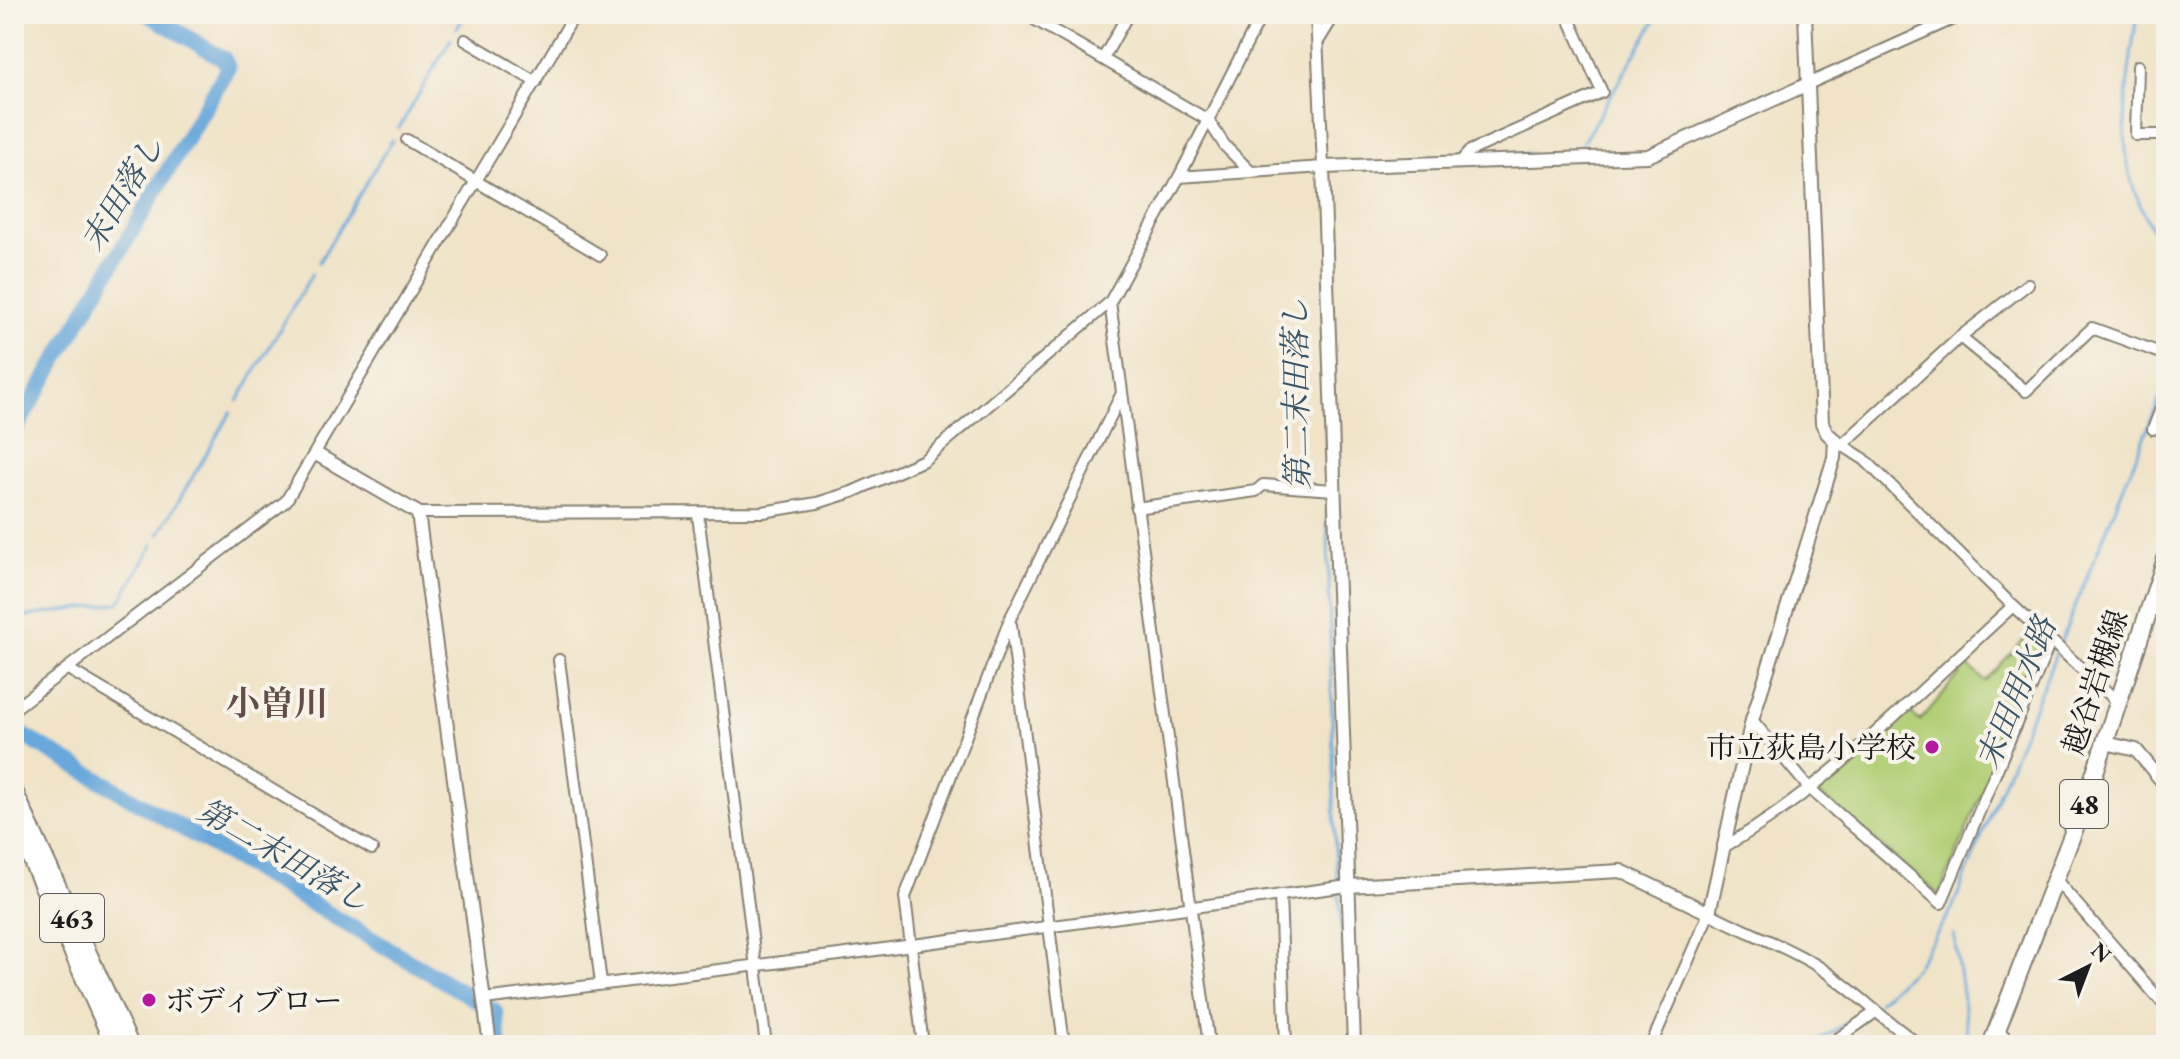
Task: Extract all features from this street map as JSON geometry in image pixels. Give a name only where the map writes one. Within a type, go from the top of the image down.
[{"type":"main road","name":"越谷岩槻線","points":[[1991,1045],[2106,743],[2165,564]]},
{"type":"main road","name":"463","points":[[14,791],[130,1045]]},
{"type":"main road","name":"463","points":[[14,821],[103,1013],[114,1045]]},
{"type":"street","points":[[14,709],[277,509],[294,491],[575,14]]},
{"type":"street","points":[[1025,14],[1208,120],[1225,146],[1251,172]]},
{"type":"street","points":[[1103,59],[1128,14]]},
{"type":"street","points":[[316,454],[418,513],[584,511],[698,515],[763,512],[817,503],[852,492],[924,460],[1110,302],[1179,177],[1262,14]]},
{"type":"street","points":[[1316,14],[1354,1045]]},
{"type":"street","points":[[1319,40],[1335,14]]},
{"type":"street","points":[[1462,160],[1470,151],[1602,92],[1567,14]]},
{"type":"street","points":[[1805,14],[1822,423],[1838,443],[1864,459],[2013,606],[2119,703]]},
{"type":"street","points":[[1179,177],[1462,160],[1648,156],[1964,14]]},
{"type":"street","points":[[465,40],[536,82]]},
{"type":"street","points":[[2138,66],[2136,135],[2166,135]]},
{"type":"street","points":[[407,140],[600,255]]},
{"type":"street","points":[[1651,1045],[1709,913],[1752,720],[1838,443],[1960,337],[2028,284]]},
{"type":"street","points":[[1110,302],[1209,1045]]},
{"type":"street","points":[[1960,337],[2026,391],[2092,328],[2166,355]]},
{"type":"street","points":[[923,1045],[905,897],[1010,619],[1121,393]]},
{"type":"street","points":[[2153,429],[2166,396]]},
{"type":"street","points":[[1136,508],[1256,491],[1263,485],[1334,490]]},
{"type":"street","points":[[418,513],[490,1045]]},
{"type":"street","points":[[698,515],[766,1045]]},
{"type":"street","points":[[1722,848],[1753,830],[1809,788],[2013,606]]},
{"type":"street","points":[[1010,619],[1064,1045]]},
{"type":"street","points":[[1752,720],[1809,788],[1941,903],[2051,640]]},
{"type":"street","points":[[559,660],[601,983]]},
{"type":"street","points":[[68,669],[372,849]]},
{"type":"street","points":[[2106,743],[2136,750],[2166,786]]},
{"type":"street","points":[[484,999],[1348,886],[1621,871],[1819,967],[1868,1001],[1874,1013],[1920,1045]]},
{"type":"street","points":[[2056,880],[2166,1007]]},
{"type":"street","points":[[1280,895],[1286,1045]]},
{"type":"street","points":[[1829,1045],[1874,1013]]},
{"type":"street","points":[[1997,1028],[2012,1045]]},
{"type":"green space","name":"市立荻島小学校","points":[[2033,630],[2046,642],[1939,895],[1814,789],[1905,708],[1920,721],[1967,665],[1985,681]]},
{"type":"waterway","name":"末田落し","points":[[14,432],[228,68],[224,59],[148,14]]},
{"type":"waterway","points":[[457,28],[466,14]]},
{"type":"waterway","name":"第二末田落し","points":[[1576,154],[1659,14]]},
{"type":"waterway","name":"末田用水路","points":[[2137,14],[2127,84],[2127,155],[2138,200],[2166,255]]},
{"type":"waterway","points":[[399,128],[451,39]]},
{"type":"waterway","points":[[319,262],[392,140]]},
{"type":"waterway","name":"第二末田落し","points":[[1472,155],[1532,154]]},
{"type":"waterway","name":"第二末田落し","points":[[1444,157],[1460,156]]},
{"type":"waterway","points":[[238,401],[312,274]]},
{"type":"waterway","name":"第二末田落し","points":[[1323,329],[1327,485]]},
{"type":"waterway","name":"末田用水路","points":[[1878,1002],[1915,968],[1952,909],[2166,383]]},
{"type":"waterway","points":[[159,534],[231,412]]},
{"type":"waterway","name":"第二末田落し","points":[[1327,493],[1335,849],[1346,989]]},
{"type":"waterway","points":[[14,618],[119,603],[153,545]]},
{"type":"waterway","name":"第二末田落し","points":[[14,730],[495,1011],[500,1045]]},
{"type":"waterway","points":[[1954,934],[1969,1045]]},
{"type":"waterway","name":"末田用水路","points":[[1813,1045],[1863,1012]]},
{"type":"place","name":"市立荻島小学校","points":[[1932,747]]},
{"type":"place","name":"ボディブロー","points":[[149,1000]]},
{"type":"district","name":"小曽川","points":[[277,703]]}]
